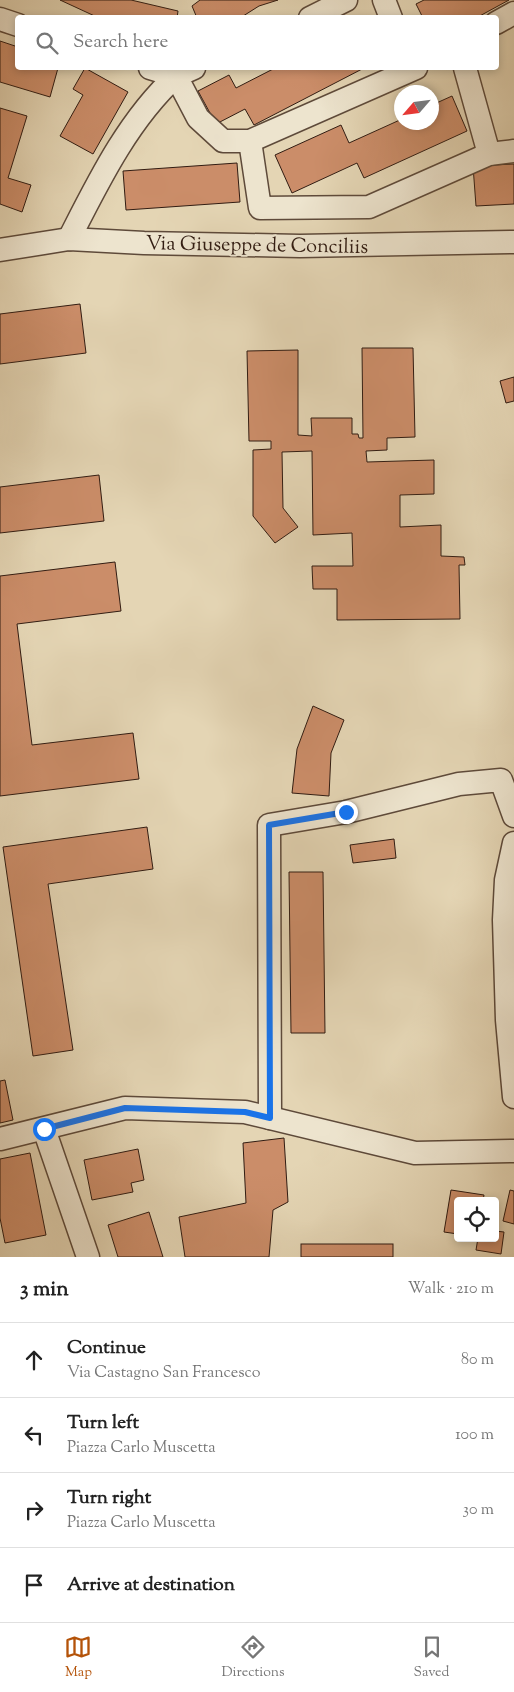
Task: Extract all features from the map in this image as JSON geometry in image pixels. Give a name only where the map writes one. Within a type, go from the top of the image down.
[{"type":"street","points":[[316,15],[346,0]]},
{"type":"street","points":[[384,0],[391,15]]},
{"type":"street","points":[[499,21],[514,13]]},
{"type":"street","points":[[0,19],[15,24]]},
{"type":"street","points":[[168,70],[185,72]]},
{"type":"street","points":[[185,72],[198,118],[223,141],[250,141],[410,70]]},
{"type":"street","points":[[466,70],[489,154]]},
{"type":"street","points":[[69,239],[128,132],[160,90],[185,72]]},
{"type":"street","points":[[250,141],[260,208],[368,207],[489,154],[514,151]]},
{"type":"street","name":"Via Giuseppe de Conciliis","points":[[0,250],[69,239],[144,243],[300,246],[514,242]]},
{"type":"street","points":[[270,1118],[269,825],[346,812],[459,784],[501,780],[514,816]]},
{"type":"street","points":[[514,843],[506,880],[504,920],[507,1020],[514,1097]]},
{"type":"street","points":[[0,1139],[125,1108],[245,1112],[415,1153],[514,1151]]},
{"type":"street","points":[[44,1129],[88,1257]]},
{"type":"building","points":[[60,0],[131,0],[178,11],[177,15],[92,15]]},
{"type":"building","points":[[200,0],[278,0],[259,6],[245,15],[196,15],[192,6]]},
{"type":"building","points":[[424,0],[509,0],[482,15],[422,15],[416,4]]},
{"type":"building","points":[[0,41],[15,46],[15,70],[57,70],[50,97],[0,82]]},
{"type":"building","points":[[84,70],[89,70],[128,92],[93,154],[60,136],[83,95],[73,89]]},
{"type":"building","points":[[271,70],[360,70],[254,125],[245,109],[216,124],[198,91],[229,75],[236,88]]},
{"type":"building","points":[[452,96],[467,131],[364,178],[357,163],[292,193],[275,155],[341,125],[349,143],[394,123],[394,130],[439,130],[439,102]]},
{"type":"building","points":[[0,108],[27,116],[8,178],[31,185],[22,212],[0,204]]},
{"type":"building","points":[[237,163],[240,202],[126,210],[123,171]]},
{"type":"building","points":[[514,164],[514,204],[476,206],[473,166]]},
{"type":"building","points":[[80,304],[86,353],[0,364],[0,314]]},
{"type":"building","points":[[362,348],[413,348],[415,437],[387,438],[387,450],[366,451],[367,462],[434,460],[434,494],[400,495],[400,527],[441,525],[441,556],[464,557],[465,565],[459,565],[460,619],[337,620],[337,589],[313,589],[312,566],[353,566],[352,533],[313,535],[312,451],[282,452],[283,508],[298,527],[275,543],[253,516],[253,450],[271,449],[271,441],[249,441],[247,351],[298,350],[298,435],[312,436],[311,418],[352,418],[352,434],[358,434],[359,438],[363,438]]},
{"type":"building","points":[[514,377],[514,401],[506,403],[500,381]]},
{"type":"building","points":[[99,475],[104,521],[0,533],[0,487]]},
{"type":"building","points":[[115,562],[121,611],[17,624],[32,745],[133,733],[139,779],[0,796],[0,576]]},
{"type":"building","points":[[313,706],[344,720],[331,753],[329,796],[292,793],[297,749]]},
{"type":"building","points":[[147,827],[153,869],[48,884],[73,1050],[33,1056],[3,847]]},
{"type":"building","points":[[394,839],[396,858],[353,863],[350,845]]},
{"type":"building","points":[[289,872],[323,872],[325,1033],[291,1033]]},
{"type":"building","points":[[5,1080],[13,1120],[0,1123],[0,1081]]},
{"type":"building","points":[[284,1138],[288,1202],[273,1210],[269,1257],[185,1257],[179,1217],[246,1203],[243,1143]]},
{"type":"building","points":[[138,1149],[144,1180],[131,1183],[133,1192],[92,1200],[84,1160]]},
{"type":"building","points":[[30,1153],[46,1235],[5,1243],[0,1218],[0,1159]]},
{"type":"building","points":[[451,1190],[484,1195],[484,1197],[454,1197],[454,1233],[444,1232]]},
{"type":"building","points":[[510,1190],[514,1191],[514,1224],[503,1221]]},
{"type":"building","points":[[149,1212],[163,1257],[118,1257],[108,1225]]},
{"type":"building","points":[[499,1231],[504,1232],[501,1254],[476,1250],[477,1242],[499,1242]]},
{"type":"building","points":[[301,1244],[393,1244],[393,1257],[301,1257]]},
{"type":"route","points":[[44,1129],[125,1108],[245,1112],[270,1118],[269,825],[346,812]]}]
